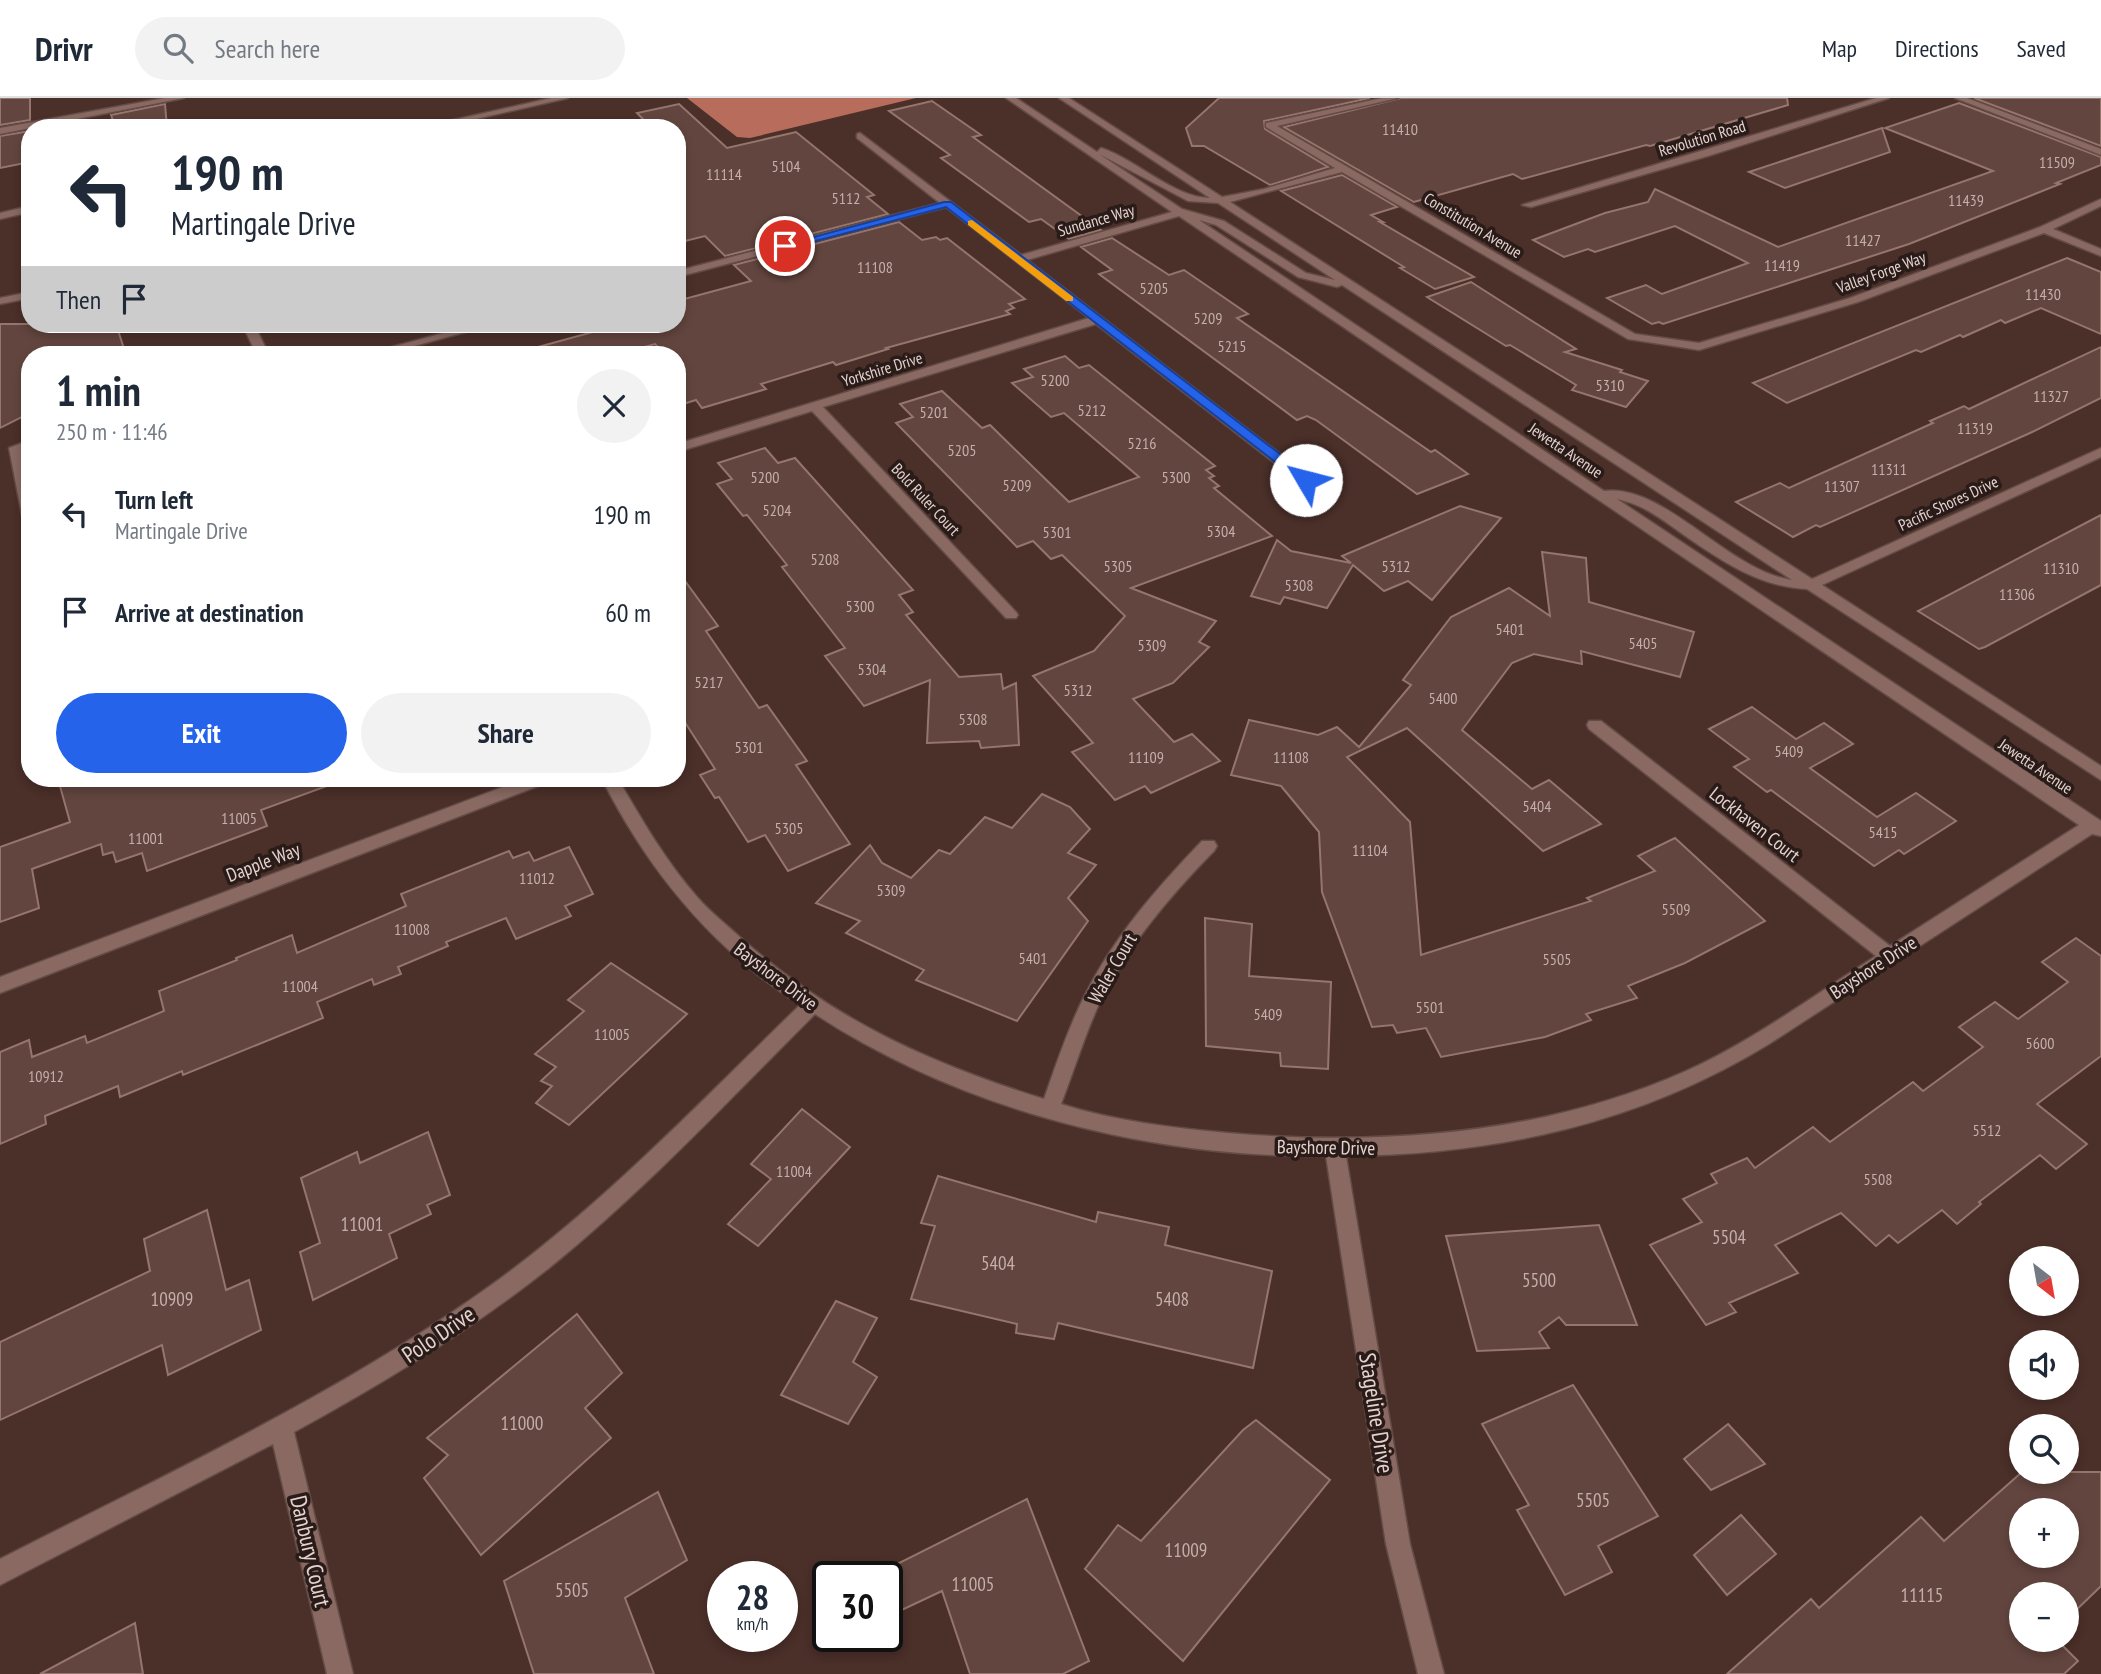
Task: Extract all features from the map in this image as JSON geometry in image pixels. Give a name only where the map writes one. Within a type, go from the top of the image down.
[{"type":"street","points":[[65,119],[180,98]]},
{"type":"street","points":[[460,119],[536,101],[564,98]]},
{"type":"street","name":"Jewetta Avenue","points":[[1010,98],[2098,828]]},
{"type":"street","name":"Jewetta Avenue","points":[[1063,98],[2101,774]]},
{"type":"street","name":"Constitution Avenue","points":[[1394,98],[1269,125],[1632,337],[1665,342]]},
{"type":"street","name":"Revolution Road","points":[[1527,205],[1705,154],[1885,98]]},
{"type":"street","points":[[1959,98],[2101,152]]},
{"type":"street","points":[[0,131],[21,127]]},
{"type":"street","points":[[860,136],[1326,496]]},
{"type":"street","points":[[1081,145],[1124,158],[1200,202],[1222,201],[1344,168]]},
{"type":"street","name":"Valley Forge Way","points":[[1665,342],[1699,347],[1854,300],[2044,229],[2101,202]]},
{"type":"street","points":[[686,272],[947,204]]},
{"type":"street","points":[[0,216],[21,211]]},
{"type":"street","points":[[1182,212],[1220,223],[1302,275],[1352,288]]},
{"type":"street","name":"Sundance Way","points":[[1018,259],[1182,212]]},
{"type":"street","points":[[2044,229],[2101,253]]},
{"type":"street","points":[[0,301],[21,297]]},
{"type":"street","name":"Yorkshire Drive","points":[[686,445],[1096,320]]},
{"type":"street","points":[[403,346],[454,333]]},
{"type":"street","name":"Bold Ruler Court","points":[[815,406],[1011,615]]},
{"type":"street","points":[[21,446],[15,448],[21,477]]},
{"type":"street","name":"Pacific Shores Drive","points":[[1811,586],[2101,452]]},
{"type":"street","points":[[1595,491],[1642,502],[1750,571],[1784,583],[1811,586]]},
{"type":"street","name":"Lockhaven Court","points":[[1595,725],[1889,956]]},
{"type":"street","name":"Dapple Way","points":[[0,985],[519,787]]},
{"type":"street","name":"Bayshore Drive","points":[[615,787],[654,856],[693,905],[742,953],[812,1005],[871,1040],[949,1077],[1049,1111],[1143,1132],[1222,1144],[1335,1150],[1421,1146],[1513,1133],[1599,1113],[1677,1084],[1746,1049],[1889,956],[2098,828]]},
{"type":"street","name":"Waler Court","points":[[1049,1111],[1091,1002],[1124,943],[1163,891],[1208,846]]},
{"type":"street","name":"Polo Drive","points":[[0,1572],[281,1427],[382,1371],[508,1285],[595,1215],[812,1005]]},
{"type":"street","name":"Stageline Drive","points":[[1335,1150],[1398,1544],[1431,1674]]},
{"type":"street","name":"Danbury Court","points":[[281,1427],[340,1674]]},
{"type":"shaded area","points":[[687,98],[916,98],[750,138],[737,137]]},
{"type":"building","points":[[0,98],[30,98],[30,119],[0,125]]},
{"type":"building","points":[[1219,98],[1370,98],[1264,121],[1265,129],[1328,167],[1270,185],[1204,146],[1192,146],[1186,128]]},
{"type":"building","points":[[1401,98],[1787,98],[1788,105],[1650,146],[1522,179],[1513,174],[1414,202],[1284,127]]},
{"type":"building","points":[[1974,98],[2101,98],[2101,146]]},
{"type":"building","points":[[932,101],[981,135],[973,137],[1101,230],[1069,239],[1041,219],[1029,222],[941,158],[950,155],[889,111]]},
{"type":"building","points":[[1959,103],[2101,157],[2101,165],[1909,244],[1663,324],[1652,324],[1607,298],[1646,285],[1662,294],[1748,263],[1675,226],[1595,252],[1588,249],[1564,257],[1533,240],[1605,213],[1648,202],[1655,189],[1778,247],[1993,171],[1885,128]]},
{"type":"building","points":[[165,104],[166,119],[113,119],[111,115]]},
{"type":"building","points":[[679,104],[727,148],[796,132],[874,195],[867,197],[888,214],[725,256],[705,236],[686,241],[686,119],[643,119],[637,113]]},
{"type":"building","points":[[1882,128],[1890,152],[1785,188],[1749,172]]},
{"type":"building","points":[[21,132],[21,164],[0,168],[0,136]]},
{"type":"building","points":[[1342,175],[1397,207],[1371,215],[1383,222],[1380,222],[1474,277],[1435,289],[1281,191]]},
{"type":"building","points":[[899,222],[922,240],[947,238],[1025,299],[1009,304],[1014,308],[1006,311],[1010,314],[886,348],[888,349],[836,365],[833,362],[761,384],[766,389],[702,408],[696,400],[686,403],[686,346],[542,346],[589,333],[686,333],[686,299],[751,281],[734,265]]},
{"type":"building","points":[[1112,238],[1169,275],[1184,270],[1248,314],[1237,318],[1431,452],[1435,450],[1468,474],[1417,494],[1316,420],[1307,416],[1297,420],[1099,274],[1112,270],[1081,247]]},
{"type":"building","points":[[2067,258],[2101,272],[2101,334],[2041,308],[2005,323],[2001,320],[1963,337],[1960,335],[1921,352],[1916,350],[1787,403],[1753,383]]},
{"type":"building","points":[[1471,282],[1576,349],[1565,352],[1648,381],[1626,407],[1572,390],[1576,385],[1427,297]]},
{"type":"building","points":[[0,324],[21,324],[21,333],[119,333],[123,346],[21,346],[21,418],[0,428]]},
{"type":"building","points":[[2101,347],[2101,398],[2030,433],[1820,527],[1816,525],[1793,537],[1736,502],[1780,483],[1789,488],[1933,423],[1930,421],[1964,406],[1969,409]]},
{"type":"building","points":[[1065,356],[1079,368],[1089,365],[1215,466],[1206,470],[1214,476],[1209,478],[1219,486],[1214,488],[1272,536],[1131,588],[1216,621],[1199,642],[1209,647],[1173,683],[1133,699],[1174,742],[1192,734],[1220,761],[1151,793],[1145,786],[1115,800],[1072,752],[1093,743],[1033,676],[1094,651],[1125,616],[1062,555],[1051,559],[1033,541],[1017,547],[896,423],[913,417],[900,404],[942,391],[982,428],[990,425],[1069,502],[1139,477],[1064,413],[1051,417],[1012,383],[1033,377],[1024,369]]},
{"type":"building","points":[[765,448],[778,463],[795,458],[913,590],[899,595],[913,612],[906,615],[959,677],[1001,674],[1003,689],[1016,683],[1019,745],[981,748],[979,741],[927,743],[930,680],[864,706],[825,656],[845,648],[782,567],[787,565],[747,515],[743,516],[717,484],[732,479],[718,463]]},
{"type":"building","points":[[1460,506],[1501,518],[1432,600],[1408,581],[1384,591],[1353,565],[1327,608],[1284,597],[1280,604],[1251,596],[1277,540],[1291,551],[1351,563],[1342,556]]},
{"type":"building","points":[[2101,515],[2101,585],[1985,647],[1979,649],[1918,611]]},
{"type":"building","points":[[1542,552],[1586,558],[1589,602],[1694,632],[1680,677],[1581,651],[1582,664],[1534,654],[1512,663],[1462,730],[1532,789],[1549,780],[1601,824],[1543,851],[1407,728],[1347,757],[1410,822],[1421,955],[1591,901],[1587,898],[1655,871],[1638,856],[1675,838],[1765,921],[1685,963],[1628,986],[1637,998],[1586,1014],[1591,1020],[1545,1037],[1441,1057],[1426,1028],[1397,1033],[1393,1025],[1372,1027],[1322,892],[1319,832],[1281,786],[1231,775],[1249,720],[1318,735],[1337,727],[1359,747],[1411,685],[1403,680],[1451,617],[1509,588],[1550,616]]},
{"type":"building","points":[[686,582],[718,626],[706,631],[759,708],[767,705],[807,761],[796,765],[850,844],[788,871],[765,835],[748,842],[719,797],[715,798],[700,775],[715,769],[686,724]]},
{"type":"building","points":[[1752,707],[1796,739],[1824,723],[1853,744],[1810,768],[1877,817],[1916,793],[1956,821],[1904,854],[1899,850],[1874,866],[1771,790],[1767,792],[1734,767],[1749,759],[1709,729]]},
{"type":"building","points":[[60,787],[324,787],[261,810],[267,826],[147,871],[142,853],[116,862],[113,852],[103,855],[101,844],[32,869],[39,908],[0,922],[0,847],[70,822]]},
{"type":"building","points":[[1042,794],[1070,807],[1090,829],[1068,853],[1096,865],[1068,898],[1088,921],[1017,1021],[916,980],[924,970],[846,933],[860,921],[816,903],[870,845],[882,863],[911,878],[939,850],[950,854],[985,817],[1012,828]]},
{"type":"building","points":[[569,847],[593,894],[565,906],[571,916],[516,939],[506,918],[446,942],[448,946],[398,967],[401,974],[374,985],[372,979],[317,1002],[323,1018],[183,1075],[182,1071],[120,1097],[118,1086],[45,1116],[46,1124],[0,1144],[0,1052],[29,1040],[32,1057],[85,1036],[87,1043],[164,1011],[159,991],[292,935],[297,953],[406,906],[401,894],[509,851],[513,858],[529,852],[534,861]]},
{"type":"building","points":[[1205,918],[1252,924],[1249,976],[1331,982],[1328,1069],[1281,1066],[1280,1053],[1206,1046]]},
{"type":"building","points":[[2076,938],[2101,956],[2101,1056],[2037,1104],[2087,1144],[2056,1169],[2040,1155],[1979,1202],[1981,1204],[1957,1224],[1942,1210],[1898,1243],[1889,1235],[1876,1246],[1841,1213],[1775,1245],[1798,1273],[1729,1303],[1736,1312],[1706,1325],[1650,1245],[1702,1222],[1683,1199],[1717,1183],[1711,1174],[1747,1158],[1755,1168],[1813,1127],[1830,1142],[1913,1082],[1923,1091],[1983,1047],[1959,1027],[1995,1002],[2018,1019],[2068,982],[2042,962]]},
{"type":"building","points":[[611,963],[687,1014],[569,1125],[536,1103],[552,1086],[541,1081],[556,1067],[535,1054],[584,1011],[568,1000]]},
{"type":"building","points":[[802,1109],[850,1147],[758,1246],[728,1224],[771,1179],[751,1164]]},
{"type":"building","points":[[428,1132],[450,1195],[427,1205],[431,1214],[389,1234],[397,1258],[313,1300],[300,1252],[320,1243],[301,1178],[357,1152],[360,1163]]},
{"type":"building","points":[[938,1176],[1096,1222],[1098,1212],[1169,1227],[1165,1245],[1272,1271],[1253,1368],[1058,1323],[1054,1339],[1016,1333],[1017,1324],[911,1299],[935,1226],[921,1223]]},
{"type":"building","points":[[207,1210],[226,1290],[249,1280],[261,1330],[168,1375],[162,1345],[0,1420],[0,1342],[150,1271],[144,1239]]},
{"type":"building","points":[[1599,1225],[1637,1325],[1566,1325],[1559,1317],[1539,1332],[1549,1348],[1477,1351],[1446,1236]]},
{"type":"building","points":[[836,1301],[877,1318],[853,1362],[877,1377],[848,1424],[781,1395]]},
{"type":"building","points":[[577,1314],[622,1373],[585,1408],[611,1438],[481,1555],[424,1478],[448,1455],[427,1438]]},
{"type":"building","points":[[1573,1385],[1658,1516],[1598,1546],[1612,1572],[1565,1595],[1517,1510],[1529,1505],[1482,1424]]},
{"type":"building","points":[[1256,1420],[1330,1480],[1183,1661],[1085,1569],[1118,1525],[1141,1541],[1243,1430]]},
{"type":"building","points":[[1728,1424],[1765,1464],[1711,1490],[1684,1459]]},
{"type":"building","points":[[2079,1472],[2101,1472],[2101,1586],[2079,1607],[2079,1582],[2009,1582],[2009,1652],[2069,1652],[2078,1661],[2064,1674],[1727,1674],[1811,1599],[1819,1608],[1921,1517],[1944,1541],[2009,1484],[2079,1484]]},
{"type":"building","points":[[658,1492],[687,1560],[625,1598],[654,1674],[534,1674],[504,1581]]},
{"type":"building","points":[[1027,1499],[1089,1661],[1063,1674],[970,1674],[942,1591],[903,1609],[903,1561]]},
{"type":"building","points":[[1741,1515],[1776,1554],[1727,1595],[1694,1555]]},
{"type":"building","points":[[135,1623],[143,1674],[40,1674]]},
{"type":"slow traffic","points":[[972,223],[1069,299]]},
{"type":"route","points":[[785,246],[947,204],[1306,480]]}]
